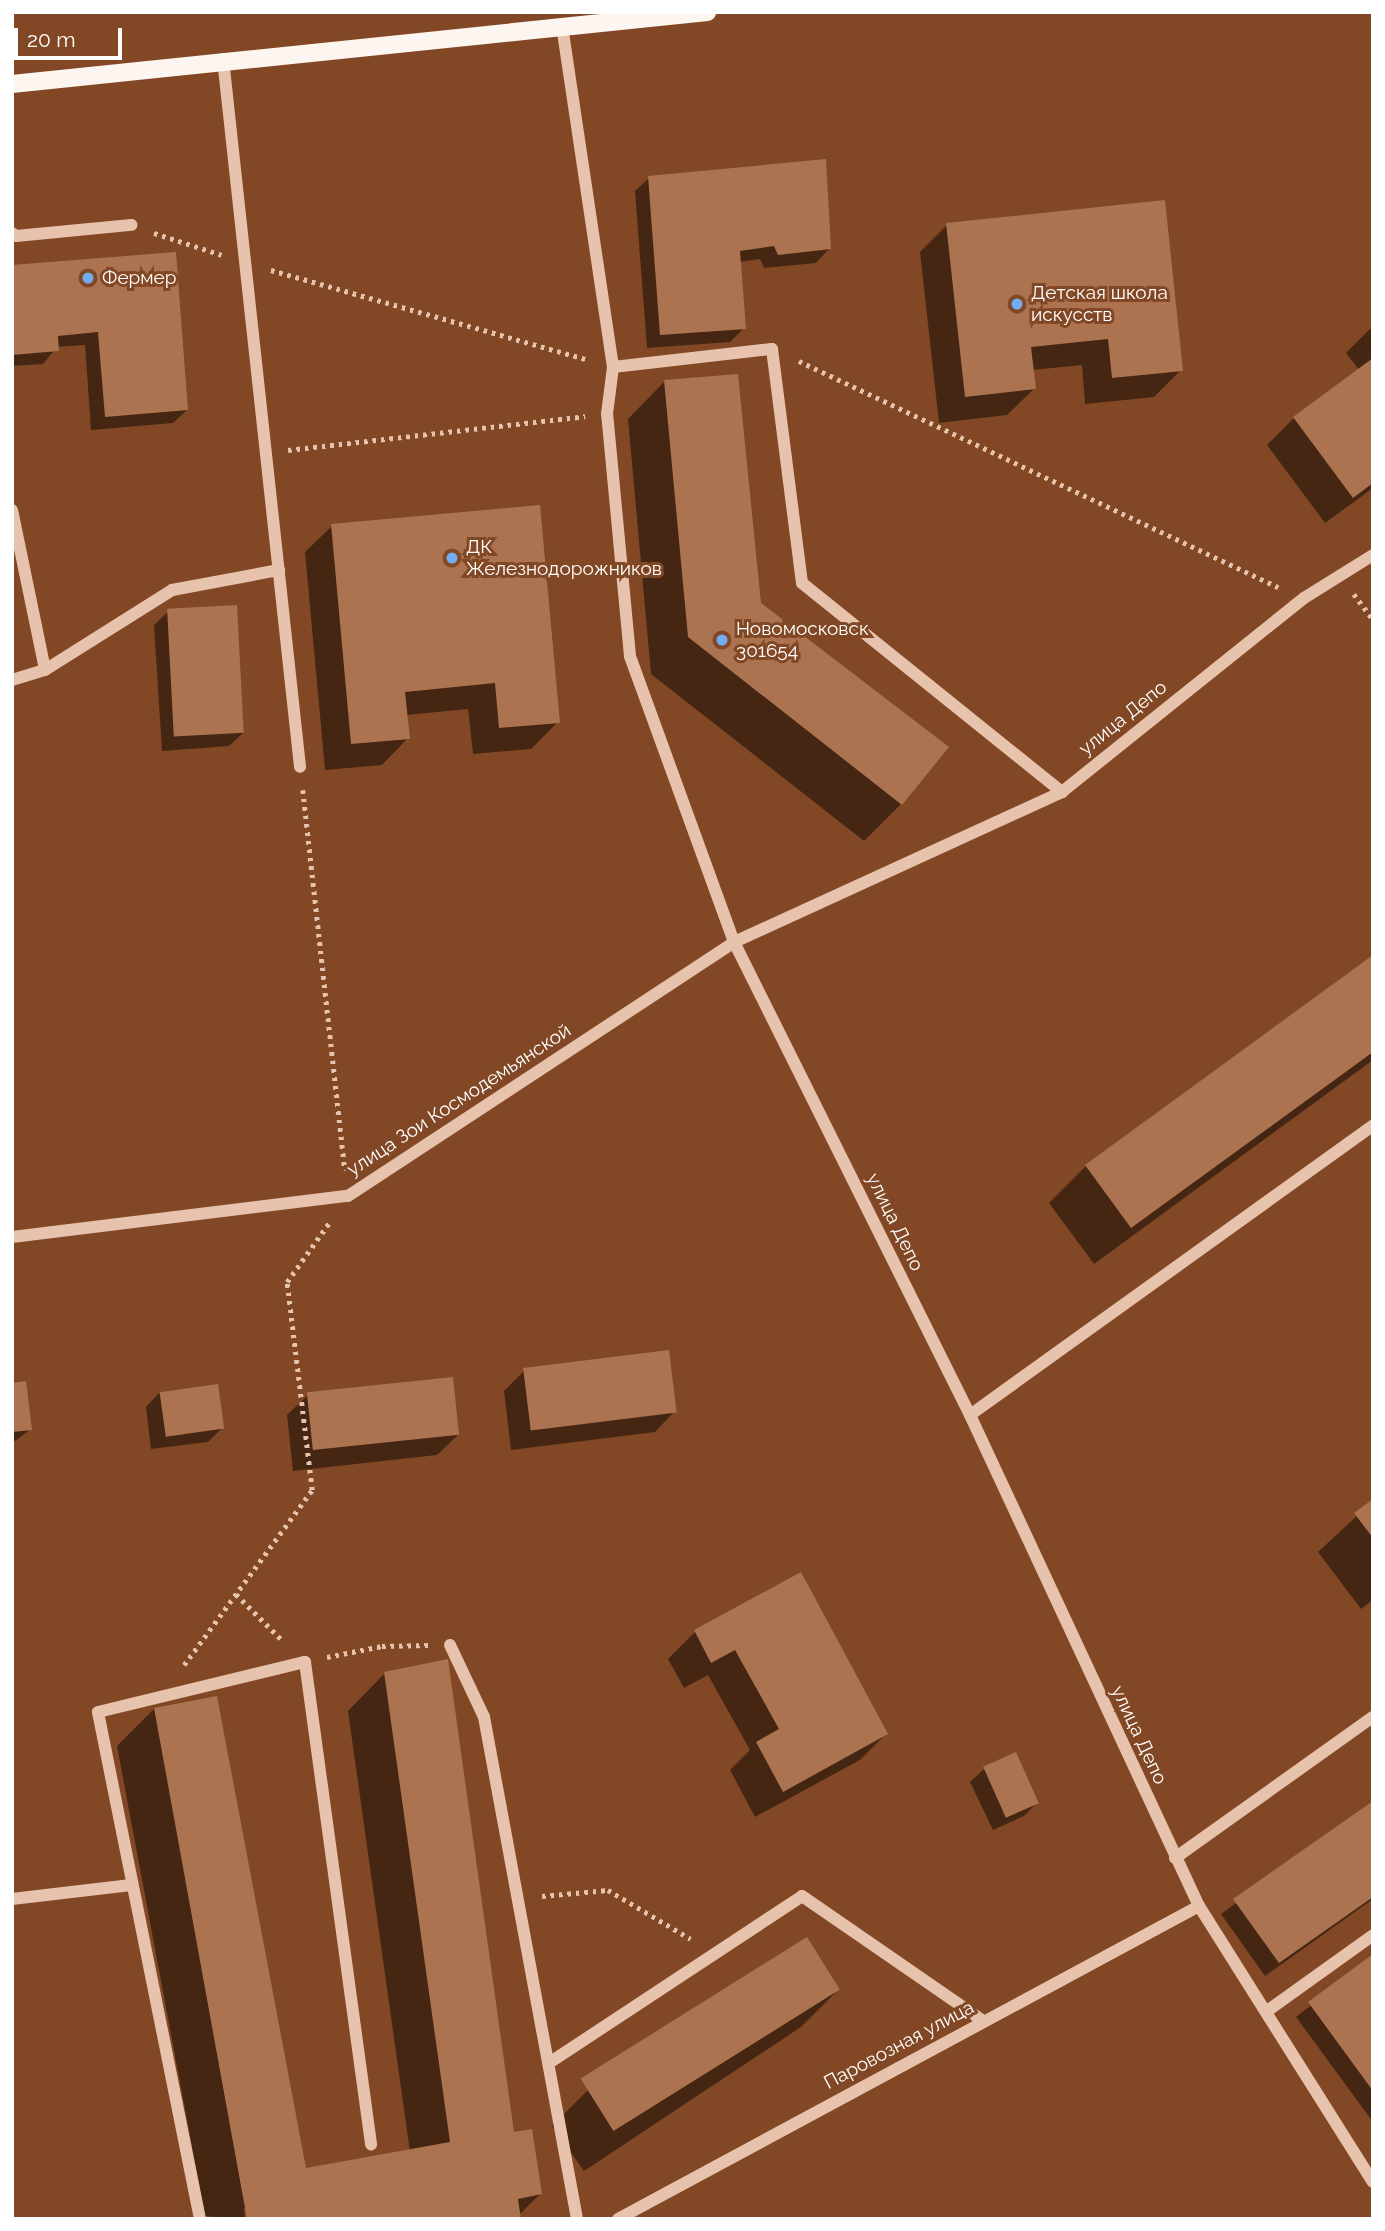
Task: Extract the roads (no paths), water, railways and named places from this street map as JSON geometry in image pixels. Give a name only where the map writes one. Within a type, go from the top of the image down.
[{"type":"main road","points":[[12,83],[223,58],[707,12]]},
{"type":"street","points":[[562,27],[613,367],[607,414],[630,656],[734,942]]},
{"type":"street","points":[[223,58],[300,766]]},
{"type":"street","points":[[12,233],[16,236],[131,225]]},
{"type":"street","points":[[613,367],[772,349],[802,583],[1062,792]]},
{"type":"street","points":[[12,510],[45,670]]},
{"type":"street","name":"улица Депо","points":[[1373,555],[1304,598],[1062,792],[734,942],[970,1415],[1199,1906],[1373,2182]]},
{"type":"street","points":[[12,680],[45,670],[172,590],[279,570]]},
{"type":"street","name":"улица Зои Космодемьянской","points":[[12,1237],[348,1196],[734,942]]},
{"type":"street","points":[[970,1415],[1373,1125]]},
{"type":"street","points":[[450,1645],[484,1717],[514,1898],[549,2063],[577,2219]]},
{"type":"street","points":[[200,2219],[98,1712],[159,1700],[304,1662],[371,2145]]},
{"type":"street","points":[[1175,1858],[1373,1717]]},
{"type":"street","points":[[12,1899],[131,1885]]},
{"type":"street","points":[[549,2063],[802,1896],[983,2021]]},
{"type":"street","name":"Паровозная улица","points":[[618,2219],[1199,1906]]},
{"type":"street","points":[[1267,2011],[1373,1935]]},
{"type":"place","name":"Фермер","points":[[88,278]]},
{"type":"place","name":"Детская школа искусств","points":[[1017,304]]},
{"type":"place","name":"ДК Железнодорожников","points":[[452,558]]},
{"type":"place","name":"Новомосковск 301654","points":[[722,640]]}]
